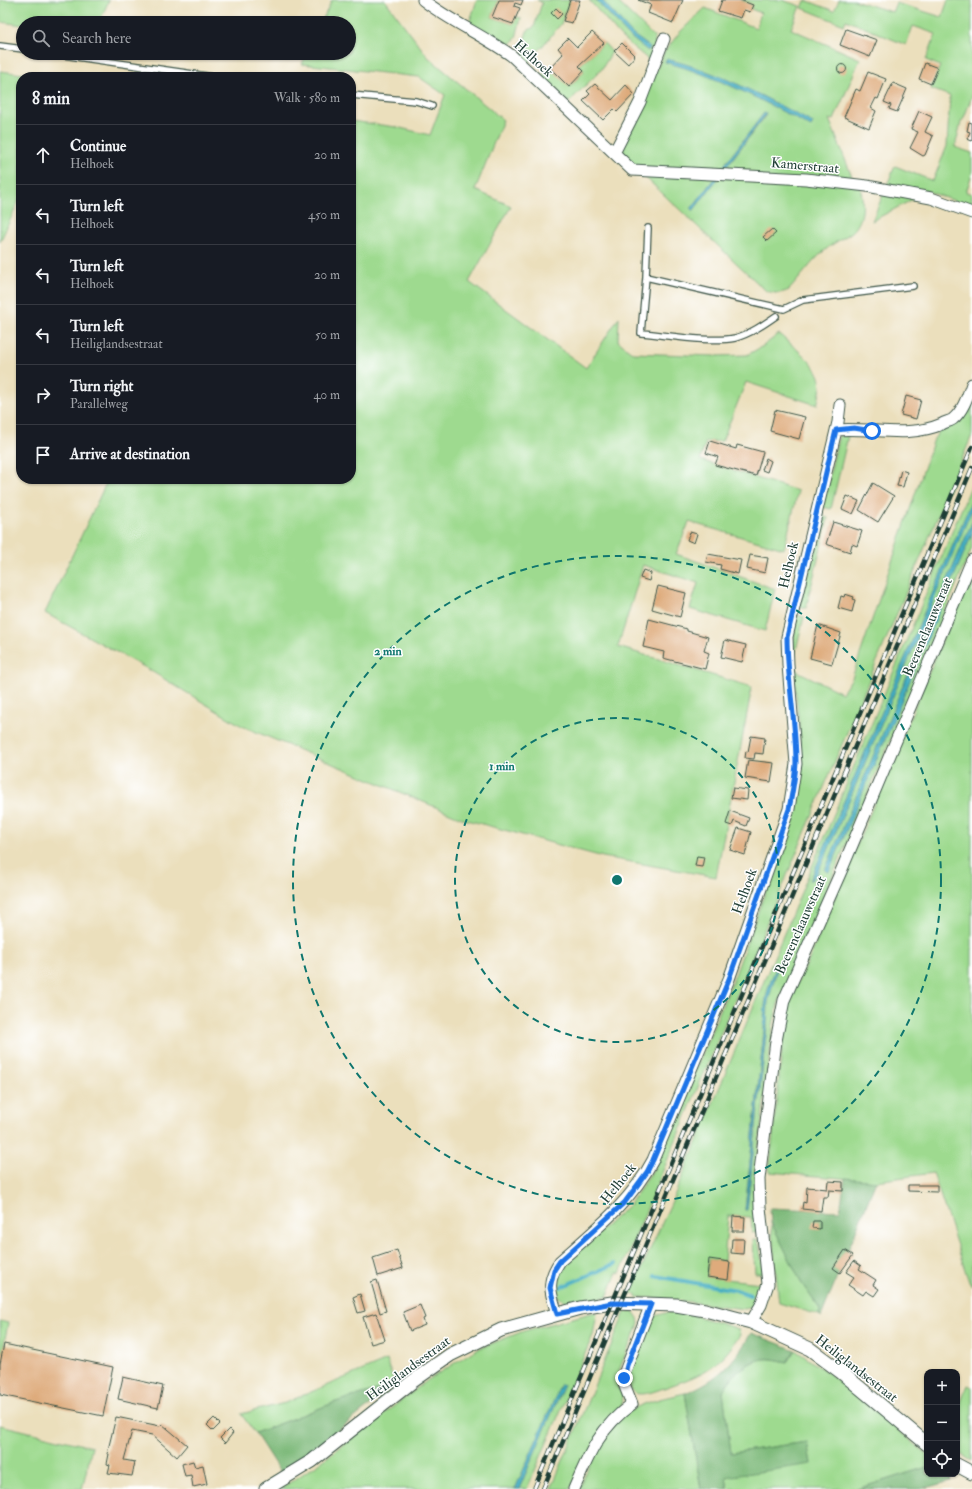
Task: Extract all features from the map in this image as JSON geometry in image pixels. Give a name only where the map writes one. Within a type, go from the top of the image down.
[{"type":"street","name":"Helhoek","points":[[423,0],[446,17],[497,45],[512,56],[632,170]]},
{"type":"street","points":[[614,153],[640,102],[664,39]]},
{"type":"street","name":"Kamerstraat","points":[[632,170],[806,179],[867,186],[931,198],[972,212]]},
{"type":"street","points":[[836,430],[854,428],[902,433],[932,428],[953,419],[964,403],[972,384]]},
{"type":"street","name":"Helhoek","points":[[557,1314],[550,1288],[554,1270],[560,1261],[625,1202],[647,1172],[653,1160],[729,979],[789,809],[796,764],[787,637],[836,430],[840,405]]},
{"type":"street","name":"Beerenclaauwstraat","points":[[751,1322],[761,1305],[768,1284],[760,1207],[759,1179],[776,1041],[784,1000],[842,869],[972,560]]},
{"type":"street","name":"Heiliglandsestraat","points":[[266,1489],[312,1461],[413,1380],[450,1355],[501,1330],[557,1314],[612,1303],[651,1304],[705,1310],[751,1322],[810,1349],[924,1442]]},
{"type":"street","points":[[574,1489],[594,1444],[612,1420],[632,1404],[624,1384],[624,1374],[651,1304]]},
{"type":"street","points":[[960,1466],[972,1472]]},
{"type":"lane","points":[[0,46],[16,48]]},
{"type":"lane","points":[[96,60],[179,72]]},
{"type":"lane","points":[[356,95],[416,101],[432,106]]},
{"type":"lane","points":[[648,228],[646,277],[641,333],[716,339],[734,338],[748,333],[776,316]]},
{"type":"lane","points":[[646,277],[784,309],[803,300],[913,286]]},
{"type":"green space","points":[[0,0],[109,0],[102,16],[16,16],[16,24],[0,22]]},
{"type":"green space","points":[[332,0],[385,0],[428,57],[503,120],[475,190],[511,206],[469,282],[586,368],[619,317],[618,341],[633,353],[715,356],[747,355],[763,346],[779,334],[809,361],[817,373],[821,386],[817,405],[746,382],[722,441],[706,442],[700,460],[798,491],[784,549],[689,522],[676,554],[775,589],[765,631],[690,609],[698,583],[643,565],[618,647],[752,687],[716,877],[603,857],[464,819],[242,726],[146,668],[45,613],[106,484],[356,484],[356,122],[396,127],[430,135],[445,95],[419,77],[302,64],[304,60],[356,60],[356,16],[324,16]]},
{"type":"green space","points":[[477,0],[499,0],[492,17],[513,24],[517,17],[521,18],[516,38],[511,44],[506,44],[469,24]]},
{"type":"green space","points":[[537,0],[570,0],[561,24],[529,62],[523,54],[522,48],[527,31],[534,27],[542,3]]},
{"type":"green space","points":[[589,0],[616,0],[654,37],[656,48],[650,61],[621,37]]},
{"type":"green space","points":[[740,0],[782,0],[800,6],[791,29],[860,59],[834,120],[829,119],[854,182],[858,181],[860,187],[862,194],[862,214],[860,221],[852,232],[819,255],[789,290],[780,293],[765,290],[628,161],[623,151],[623,145],[665,51],[680,32],[705,8],[756,28],[761,13],[751,9],[753,5]],"holes":[[[764,113],[766,115],[693,211],[691,209]]]},
{"type":"green space","points":[[839,0],[854,0],[892,12],[896,3],[942,17],[948,0],[972,0],[972,96],[964,118],[961,122],[955,147],[972,153],[972,174],[966,192],[972,194],[972,207],[924,190],[921,195],[872,221],[895,166],[933,181],[947,146],[950,96],[931,89],[940,66],[926,60],[936,34],[913,26],[906,45],[846,20],[844,25],[802,8],[805,1],[808,1],[834,11]]},
{"type":"green space","points":[[604,43],[612,52],[601,70],[568,103],[542,76],[550,68],[570,87],[584,71],[579,66]]},
{"type":"green space","points":[[0,71],[16,73],[16,207],[0,242]]},
{"type":"green space","points":[[972,395],[972,435],[620,1273],[617,1272],[607,1297],[577,1302],[560,1299],[556,1288],[557,1281],[568,1261],[629,1205],[653,1171],[735,975],[778,857],[796,800],[801,760],[799,724],[792,659],[796,615],[804,617],[794,658],[797,671],[842,693],[852,678],[934,439],[941,428],[960,422]]},
{"type":"green space","points":[[839,435],[848,436],[831,509],[822,507]]},
{"type":"green space","points":[[972,484],[972,548],[778,1004],[773,1025],[755,1178],[759,1232],[752,1233],[751,1217],[728,1216],[724,1261],[709,1259],[707,1277],[761,1283],[763,1287],[752,1307],[744,1309],[661,1298],[636,1297],[636,1294],[630,1294],[672,1201]],"holes":[[[767,1026],[747,1209],[745,1210],[764,1031]]]},
{"type":"green space","points":[[820,516],[828,518],[806,608],[798,606]]},
{"type":"green space","points":[[972,570],[972,1287],[969,1282],[933,1173],[876,1181],[769,1172],[787,1003],[808,962]]},
{"type":"green space","points":[[845,1178],[876,1181],[821,1317],[819,1315],[820,1309],[802,1284],[771,1222],[770,1208],[840,1211]]},
{"type":"green space","points":[[771,1222],[802,1284],[820,1309],[819,1315],[779,1303]]},
{"type":"green space","points":[[753,1240],[758,1240],[764,1273],[755,1273]]},
{"type":"green space","points":[[633,1311],[638,1318],[639,1324],[619,1372],[618,1381],[623,1398],[622,1405],[570,1489],[551,1489],[625,1312]]},
{"type":"green space","points":[[595,1312],[597,1314],[593,1335],[527,1489],[280,1489],[321,1462],[428,1380],[475,1350],[524,1331]]},
{"type":"green space","points":[[669,1312],[693,1315],[736,1328],[739,1330],[740,1335],[724,1356],[708,1369],[699,1374],[653,1392],[646,1394],[634,1393],[629,1385],[629,1375],[649,1324],[655,1316]]},
{"type":"green space","points":[[0,1321],[8,1323],[0,1364]]},
{"type":"green space","points":[[751,1333],[795,1350],[787,1362],[773,1359],[762,1359],[748,1364],[733,1377],[725,1387],[723,1392],[731,1453],[807,1442],[811,1464],[726,1477],[728,1489],[701,1489],[685,1393],[707,1382],[724,1369],[745,1344]]},
{"type":"green space","points":[[795,1350],[830,1374],[924,1452],[924,1468],[857,1489],[728,1489],[726,1477],[811,1463],[807,1442],[731,1453],[723,1392],[725,1387],[738,1372],[748,1364],[762,1359],[773,1359],[787,1362]]},
{"type":"green space","points":[[387,1360],[395,1386],[386,1387],[336,1402],[255,1433],[241,1414],[285,1403]]},
{"type":"green space","points":[[968,1385],[972,1387],[972,1461],[960,1454],[960,1404]]},
{"type":"green space","points":[[395,1386],[296,1463],[280,1472],[255,1433],[336,1402],[386,1387]]},
{"type":"green space","points":[[685,1393],[701,1489],[579,1489],[603,1439],[621,1418],[631,1410],[644,1404]]},
{"type":"green space","points":[[0,1425],[92,1447],[82,1489],[0,1489]]},
{"type":"green space","points":[[924,1468],[924,1477],[950,1477],[951,1481],[921,1489],[857,1489]]},
{"type":"water","points":[[596,0],[602,0],[632,34],[650,47],[648,51],[629,36]]},
{"type":"water","points":[[666,59],[686,64],[742,86],[813,123],[811,127],[740,90],[703,74],[665,62]]},
{"type":"water","points":[[764,113],[766,114],[693,211],[691,209]]},
{"type":"water","points":[[972,500],[972,509],[827,853],[816,875],[810,881]]},
{"type":"water","points":[[972,522],[972,534],[829,872],[825,870]]},
{"type":"water","points":[[779,962],[768,1002],[767,1025],[747,1210],[745,1210],[764,1031],[765,1003],[771,980]]},
{"type":"water","points":[[561,1384],[564,1385],[519,1489],[515,1489]]},
{"type":"building","points":[[499,0],[523,0],[521,5],[515,3],[514,6],[520,8],[513,24],[492,17]]},
{"type":"building","points":[[570,0],[580,0],[572,23],[563,21]]},
{"type":"building","points":[[638,0],[683,0],[673,23],[648,13],[651,5]]},
{"type":"building","points":[[722,0],[740,0],[753,5],[750,12],[744,10],[741,18],[718,11]]},
{"type":"building","points":[[556,8],[562,14],[557,19],[551,13]]},
{"type":"building","points":[[846,29],[877,40],[870,57],[840,45]]},
{"type":"building","points":[[592,32],[604,43],[579,66],[584,71],[569,87],[550,68],[563,54],[558,48],[568,38],[577,47]]},
{"type":"building","points":[[622,43],[635,56],[628,64],[614,51]]},
{"type":"building","points":[[925,63],[938,68],[931,84],[919,79]]},
{"type":"building","points":[[842,64],[847,69],[842,74],[837,69]]},
{"type":"building","points":[[868,72],[886,79],[878,99],[876,98],[871,108],[876,111],[869,128],[844,117],[856,89],[860,91]]},
{"type":"building","points":[[893,83],[907,89],[897,112],[889,109],[891,105],[884,102]]},
{"type":"building","points":[[595,84],[612,100],[626,85],[634,94],[617,112],[614,109],[603,120],[583,101],[590,94],[587,91]]},
{"type":"building","points":[[919,111],[932,117],[925,132],[933,136],[925,155],[923,156],[910,148],[918,132],[911,129]]},
{"type":"building","points":[[969,122],[972,123],[972,141],[967,139],[970,132],[967,131]]},
{"type":"building","points":[[772,229],[776,233],[767,241],[763,237]]},
{"type":"building","points":[[906,396],[921,400],[916,419],[901,415]]},
{"type":"building","points":[[775,410],[805,417],[799,439],[770,431]]},
{"type":"building","points":[[710,441],[736,449],[737,445],[763,452],[756,476],[715,465],[718,457],[706,453]]},
{"type":"building","points":[[766,458],[771,461],[767,472],[762,470]]},
{"type":"building","points":[[901,470],[907,472],[903,487],[897,486]]},
{"type":"building","points":[[873,483],[894,496],[878,522],[859,510]]},
{"type":"building","points":[[847,496],[859,501],[853,514],[842,509]]},
{"type":"building","points":[[833,522],[862,531],[857,546],[852,544],[850,552],[826,544]]},
{"type":"building","points":[[690,532],[697,534],[694,543],[687,540]]},
{"type":"building","points":[[708,554],[741,560],[738,574],[720,569],[721,565],[706,562]]},
{"type":"building","points":[[750,555],[768,558],[765,573],[747,569]]},
{"type":"building","points":[[643,570],[651,573],[649,581],[640,578]]},
{"type":"building","points":[[658,586],[686,593],[680,617],[652,609]]},
{"type":"building","points":[[845,594],[854,597],[853,599],[855,600],[852,612],[838,608],[841,596],[844,597]]},
{"type":"building","points":[[649,619],[687,629],[687,631],[708,637],[704,651],[709,653],[705,669],[663,658],[664,652],[643,647]]},
{"type":"building","points":[[818,625],[841,633],[832,664],[810,658]]},
{"type":"building","points":[[725,640],[746,645],[742,662],[721,657]]},
{"type":"building","points":[[751,736],[765,738],[763,754],[755,753],[754,759],[745,758],[746,751],[748,752]]},
{"type":"building","points":[[748,760],[774,763],[771,782],[745,778]]},
{"type":"building","points":[[733,788],[748,790],[747,800],[731,798]]},
{"type":"building","points":[[730,811],[749,818],[746,826],[734,821],[732,826],[726,824]]},
{"type":"building","points":[[738,828],[751,832],[745,855],[730,850]]},
{"type":"building","points":[[697,856],[704,857],[702,867],[695,866]]},
{"type":"building","points":[[828,1181],[843,1182],[843,1191],[829,1190],[828,1197],[823,1197],[821,1211],[802,1209],[803,1202],[806,1203],[807,1187],[827,1189]]},
{"type":"building","points":[[908,1185],[937,1185],[937,1192],[908,1191]]},
{"type":"building","points":[[733,1216],[745,1217],[744,1231],[732,1231]]},
{"type":"building","points":[[813,1221],[820,1221],[820,1229],[812,1228]]},
{"type":"building","points":[[732,1239],[744,1239],[743,1254],[731,1253]]},
{"type":"building","points":[[397,1250],[403,1268],[378,1276],[373,1258]]},
{"type":"building","points":[[845,1250],[853,1255],[840,1273],[833,1268]]},
{"type":"building","points":[[709,1259],[730,1262],[728,1280],[707,1277]]},
{"type":"building","points":[[854,1261],[861,1266],[859,1269],[876,1280],[873,1285],[879,1289],[874,1296],[866,1291],[863,1295],[848,1285],[854,1277],[846,1272]]},
{"type":"building","points":[[377,1280],[386,1311],[380,1313],[371,1282]]},
{"type":"building","points":[[360,1294],[365,1311],[358,1313],[353,1297]]},
{"type":"building","points":[[420,1305],[425,1318],[423,1319],[425,1325],[410,1331],[403,1312]]},
{"type":"building","points":[[376,1313],[385,1340],[371,1344],[363,1317]]},
{"type":"building","points":[[4,1344],[113,1367],[103,1416],[0,1395],[0,1364]]},
{"type":"building","points":[[123,1377],[163,1386],[158,1408],[118,1399]]},
{"type":"building","points":[[116,1417],[160,1426],[162,1424],[187,1445],[177,1457],[152,1435],[132,1431],[124,1460],[135,1462],[132,1476],[108,1473],[110,1465],[107,1464],[109,1454],[107,1454]]},
{"type":"building","points":[[214,1418],[220,1424],[213,1431],[207,1425]]},
{"type":"building","points":[[229,1429],[233,1433],[225,1443],[220,1438]]},
{"type":"building","points":[[193,1461],[195,1467],[203,1465],[207,1484],[193,1487],[191,1475],[185,1476],[182,1464]]},
{"type":"waterway","points":[[561,1287],[615,1264]]},
{"type":"waterway","points":[[655,1276],[736,1290],[750,1295]]},
{"type":"railway","points":[[534,1489],[972,447]]},
{"type":"railway","points":[[543,1489],[972,468]]},
{"type":"route","points":[[624,1378],[627,1365],[651,1304],[612,1303],[580,1308],[557,1314],[550,1288],[551,1279],[554,1270],[560,1261],[625,1202],[647,1172],[729,979],[789,809],[792,796],[796,764],[787,637],[836,430],[854,428],[872,431]]}]
